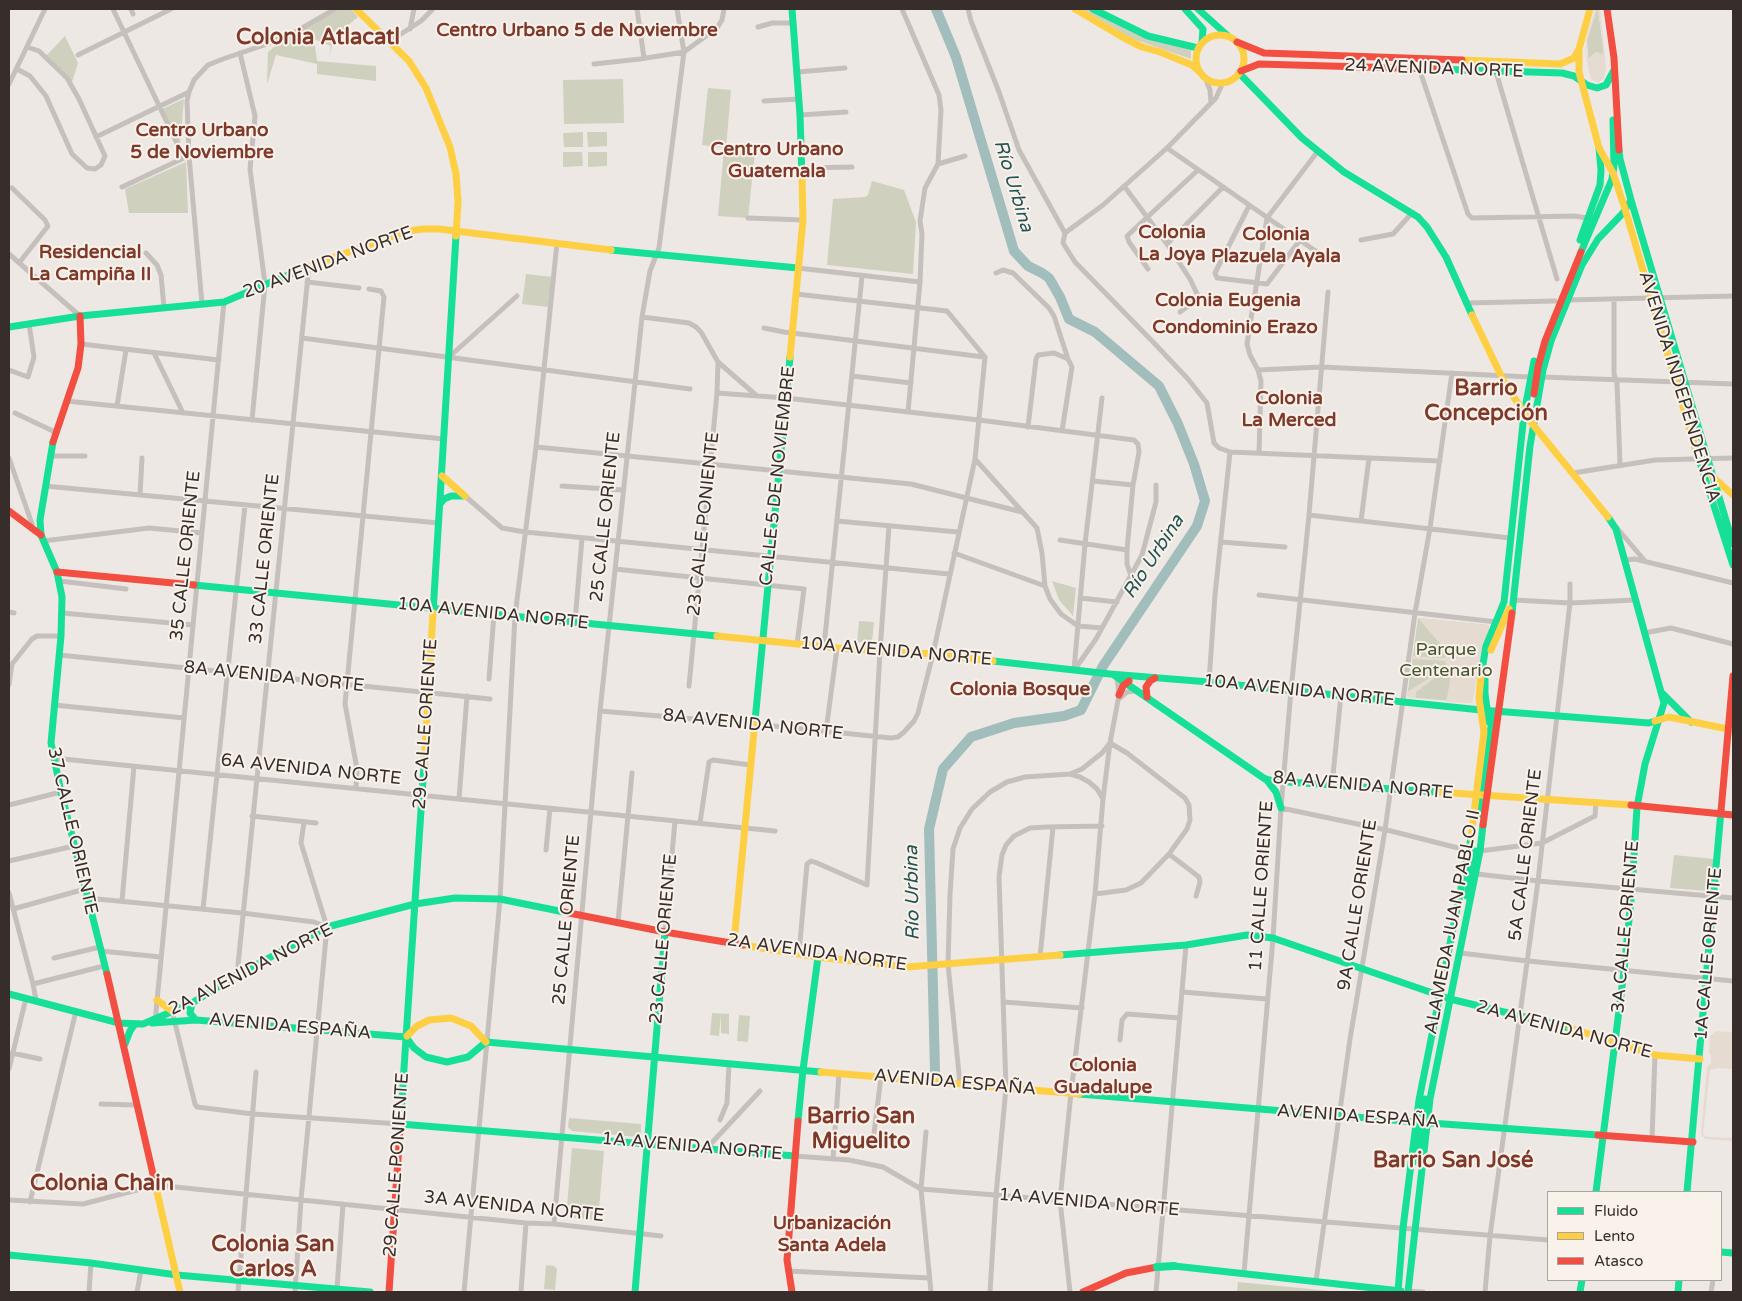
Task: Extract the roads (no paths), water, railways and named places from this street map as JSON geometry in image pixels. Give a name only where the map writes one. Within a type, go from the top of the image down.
[{"type":"main road","name":"29 CALLE ORIENTE","points":[[356,9],[409,61],[426,88],[450,147],[457,183],[458,201],[406,1037]]},
{"type":"main road","name":"CALLE 5 DE NOVIEMBRE","points":[[734,942],[803,220],[803,168],[792,9]]},
{"type":"main road","points":[[1075,9],[1142,47],[1160,52],[1192,66],[1213,82],[1233,79],[1240,72],[1244,61],[1243,54],[1237,42],[1227,36],[1198,9]]},
{"type":"main road","points":[[1093,9],[1133,30],[1168,42],[1200,45],[1215,35],[1227,36]]},
{"type":"main road","points":[[1185,9],[1202,29],[1196,60],[1202,74]]},
{"type":"main road","points":[[1083,1292],[1126,1273],[1152,1267],[1174,1266],[1403,1292],[1421,1122],[1474,860],[1490,732],[1490,711],[1508,609],[1532,424],[1536,375],[1542,350],[1598,209],[1606,183],[1606,160],[1578,64],[1578,48],[1590,9]]},
{"type":"main road","points":[[1594,9],[1582,49],[1585,84],[1599,148],[1613,173]]},
{"type":"main road","points":[[1598,209],[1609,187],[1613,173],[1614,156],[1610,78],[1602,9]]},
{"type":"main road","name":"AVENIDA INDEPENDENCIA","points":[[1607,9],[1615,69],[1620,158],[1656,298],[1733,565]]},
{"type":"main road","name":"24 AVENIDA NORTE","points":[[1237,42],[1264,54],[1560,64],[1574,58],[1578,48]]},
{"type":"main road","name":"24 AVENIDA NORTE","points":[[1240,72],[1259,64],[1419,68],[1562,73],[1574,76],[1585,84]]},
{"type":"main road","points":[[1585,84],[1597,88],[1602,87],[1615,69]]},
{"type":"main road","points":[[1240,72],[1302,138],[1344,172],[1412,213],[1427,227],[1435,238],[1446,257],[1499,375],[1524,414],[1615,526],[1662,694],[1691,722]]},
{"type":"main road","name":"ALAMEDA JUAN PABLO II","points":[[1445,998],[1470,850],[1482,795],[1490,711],[1479,691],[1485,653],[1504,602],[1524,414],[1530,377],[1536,353],[1600,182],[1599,148]]},
{"type":"main road","name":"AVENIDA INDEPENDENCIA","points":[[1613,173],[1656,298]]},
{"type":"main road","name":"ALAMEDA JUAN PABLO II","points":[[1445,998],[1460,952],[1477,874],[1480,851],[1484,732],[1514,600],[1532,424],[1548,351],[1582,265],[1604,231],[1631,200]]},
{"type":"main road","name":"20 AVENIDA NORTE","points":[[9,327],[80,316],[224,302],[309,266],[408,231],[423,229],[457,231],[798,268]]},
{"type":"main road","name":"37 CALLE ORIENTE","points":[[80,316],[81,344],[76,376],[55,432],[40,520],[42,538],[60,582],[62,613],[50,738],[74,846],[119,1023],[136,1105],[180,1292]]},
{"type":"main road","name":"AVENIDA INDEPENDENCIA","points":[[1702,458],[1712,476],[1733,544]]},
{"type":"main road","points":[[442,476],[465,496]]},
{"type":"main road","points":[[1712,476],[1733,495]]},
{"type":"main road","points":[[440,505],[444,499],[451,496],[465,496]]},
{"type":"main road","points":[[9,511],[32,527],[42,538]]},
{"type":"main road","name":"10A AVENIDA NORTE","points":[[57,572],[837,648],[933,654],[1114,675],[1209,682],[1490,711],[1649,723],[1668,717],[1731,730]]},
{"type":"main road","points":[[1490,711],[1485,684],[1490,654],[1492,644],[1508,609]]},
{"type":"main road","name":"8A AVENIDA NORTE","points":[[1114,675],[1265,779],[1284,782],[1596,802],[1733,815]]},
{"type":"main road","name":"1A CALLE ORIENTE","points":[[1687,1191],[1721,814],[1731,730],[1733,676]]},
{"type":"main road","points":[[1119,695],[1126,683],[1133,678],[1141,677]]},
{"type":"main road","points":[[1147,697],[1145,690],[1147,683],[1156,678]]},
{"type":"main road","name":"3A CALLE ORIENTE","points":[[1596,1191],[1624,971],[1637,807],[1645,764],[1664,706],[1662,694]]},
{"type":"main road","points":[[1265,779],[1276,792],[1281,808]]},
{"type":"main road","name":"2A AVENIDA NORTE","points":[[155,1021],[192,1003],[236,974],[327,927],[415,904],[455,898],[500,899],[665,932],[799,954],[863,963],[918,967],[1186,945],[1247,935],[1273,938],[1445,998],[1560,1025],[1655,1055],[1700,1059]]},
{"type":"main road","name":"23 CALLE ORIENTE","points":[[654,1057],[665,932]]},
{"type":"main road","points":[[792,1290],[787,1260],[795,1156],[803,1070],[818,957]]},
{"type":"main road","points":[[9,994],[119,1023],[139,1024]]},
{"type":"main road","points":[[157,1000],[172,1012]]},
{"type":"main road","points":[[192,1003],[190,1012],[196,1020]]},
{"type":"main road","points":[[444,1017],[465,1022],[477,1030],[486,1042],[468,1057],[447,1062],[426,1057],[414,1048],[406,1037],[423,1022],[444,1017]]},
{"type":"main road","name":"AVENIDA ESPAÑA","points":[[139,1024],[155,1021],[196,1020],[406,1037]]},
{"type":"main road","points":[[124,1046],[126,1037],[139,1024]]},
{"type":"main road","name":"29 CALLE PONIENTE","points":[[389,1292],[406,1037]]},
{"type":"main road","name":"AVENIDA ESPAÑA","points":[[486,1042],[1173,1102],[1693,1142]]},
{"type":"main road","points":[[635,1292],[654,1057]]},
{"type":"main road","name":"1A AVENIDA NORTE","points":[[400,1124],[795,1156]]},
{"type":"main road","points":[[9,1254],[295,1289],[337,1289],[370,1292]]},
{"type":"street","points":[[9,84],[18,69],[45,9]]},
{"type":"street","points":[[113,9],[159,106],[186,157]]},
{"type":"street","points":[[78,55],[171,9]]},
{"type":"street","points":[[202,304],[186,157],[188,92],[194,80],[208,65],[296,31],[335,9]]},
{"type":"street","points":[[410,29],[414,9]]},
{"type":"street","points":[[390,41],[410,29],[433,9]]},
{"type":"street","points":[[637,9],[644,58]]},
{"type":"street","name":"25 CALLE ORIENTE","points":[[554,1224],[568,1050],[583,915],[590,812],[614,569],[642,317],[650,271],[659,248],[684,52],[677,9]]},
{"type":"street","points":[[594,64],[684,52],[717,28],[722,20],[724,9]]},
{"type":"street","points":[[902,9],[939,95],[941,110],[938,164],[924,192],[920,221],[922,234],[920,282],[908,412]]},
{"type":"street","points":[[968,9],[1019,150],[1065,233]]},
{"type":"street","points":[[758,26],[772,23],[793,23]]},
{"type":"street","points":[[18,69],[30,76],[46,96],[72,154],[84,166],[91,169],[98,167],[103,162],[105,156],[79,99],[67,78],[39,51],[27,47]]},
{"type":"street","points":[[240,53],[255,116],[250,169],[265,284],[252,420]]},
{"type":"street","points":[[797,72],[845,68]]},
{"type":"street","points":[[1419,68],[1468,214],[1472,218],[1574,216],[1588,218]]},
{"type":"street","points":[[1496,72],[1557,278]]},
{"type":"street","points":[[1202,74],[1210,90],[1211,103]]},
{"type":"street","points":[[1223,82],[1216,98],[1167,148],[1124,186],[1065,233],[1063,243],[1075,262],[1155,344],[1207,403],[1214,443],[1219,448],[1230,452],[1440,461]]},
{"type":"street","points":[[96,137],[188,92]]},
{"type":"street","points":[[764,101],[799,99]]},
{"type":"street","points":[[800,115],[846,112]]},
{"type":"street","points":[[1167,148],[1330,261]]},
{"type":"street","points":[[1259,453],[1261,381],[1247,344],[1267,218],[1318,151]]},
{"type":"street","points":[[938,164],[965,156]]},
{"type":"street","points":[[122,187],[186,157]]},
{"type":"street","points":[[803,168],[852,167]]},
{"type":"street","points":[[1148,269],[1129,242],[1127,236],[1198,170]]},
{"type":"street","points":[[755,173],[803,176]]},
{"type":"street","points":[[1124,186],[1168,244],[1190,279],[1199,298],[1180,312]]},
{"type":"street","points":[[1168,244],[1223,187]]},
{"type":"street","points":[[12,188],[45,220],[48,226],[19,263]]},
{"type":"street","points":[[1249,206],[1215,273],[1215,277],[1269,283],[1300,240]]},
{"type":"street","points":[[1361,240],[1394,234],[1412,213]]},
{"type":"street","points":[[748,218],[803,220]]},
{"type":"street","points":[[464,1292],[500,899],[515,616],[536,447],[556,243]]},
{"type":"street","points":[[146,253],[157,265],[161,275],[164,308]]},
{"type":"street","points":[[9,254],[80,316]]},
{"type":"street","name":"33 CALLE ORIENTE","points":[[236,974],[309,266]]},
{"type":"street","points":[[798,268],[920,282]]},
{"type":"street","points":[[996,273],[1003,270],[1013,273],[1050,308],[1054,316],[1072,367],[1062,431]]},
{"type":"street","points":[[824,646],[862,276]]},
{"type":"street","points":[[307,282],[360,288]]},
{"type":"street","points":[[356,788],[357,769],[345,709],[384,301],[384,294],[381,291],[369,289]]},
{"type":"street","name":"11 CALLE ORIENTE","points":[[1244,1273],[1273,938],[1291,690],[1328,292]]},
{"type":"street","points":[[796,294],[946,311],[985,357],[975,459],[933,654]]},
{"type":"street","points":[[449,357],[517,296]]},
{"type":"street","points":[[1567,300],[1733,296]]},
{"type":"street","points":[[1614,299],[1614,374],[1617,383],[1620,465]]},
{"type":"street","points":[[1466,303],[1555,301]]},
{"type":"street","name":"35 CALLE ORIENTE","points":[[155,1021],[224,302]]},
{"type":"street","points":[[642,317],[689,323],[696,327],[701,332],[718,362],[758,396]]},
{"type":"street","points":[[9,370],[28,377],[34,357],[29,324]]},
{"type":"street","points":[[764,328],[985,357]]},
{"type":"street","points":[[302,338],[690,389]]},
{"type":"street","points":[[81,344],[219,360]]},
{"type":"street","points":[[118,406],[126,350]]},
{"type":"street","points":[[154,353],[183,413]]},
{"type":"street","points":[[1028,427],[1038,355],[1054,353],[1068,360]]},
{"type":"street","name":"23 CALLE PONIENTE","points":[[688,686],[717,393],[718,362]]},
{"type":"street","points":[[1258,370],[1322,367],[1530,377]]},
{"type":"street","name":"9A CALLE ORIENTE","points":[[1316,1281],[1323,1222],[1384,830],[1415,612],[1430,528],[1452,373]]},
{"type":"street","points":[[852,376],[911,383]]},
{"type":"street","points":[[1542,377],[1733,384]]},
{"type":"street","points":[[717,393],[786,398],[1134,440],[1138,444],[1127,550],[1127,564],[1131,576]]},
{"type":"street","points":[[1074,670],[1085,544],[1102,398]]},
{"type":"street","points":[[66,401],[444,439]]},
{"type":"street","points":[[15,413],[55,432]]},
{"type":"street","points":[[536,447],[910,484],[1022,512]]},
{"type":"street","points":[[1209,682],[1230,452]]},
{"type":"street","points":[[50,456],[85,456]]},
{"type":"street","points":[[9,458],[32,527]]},
{"type":"street","points":[[140,495],[142,458]]},
{"type":"street","points":[[1361,521],[1369,458]]},
{"type":"street","points":[[1572,473],[1647,461],[1733,458]]},
{"type":"street","points":[[975,459],[1037,528],[1042,553],[1045,586],[1050,599],[1061,614],[1078,626],[1102,628]]},
{"type":"street","points":[[1093,481],[1133,485]]},
{"type":"street","points":[[1074,670],[1102,628],[1142,555],[1156,502],[1156,485]]},
{"type":"street","points":[[45,486],[439,523]]},
{"type":"street","points":[[562,486],[623,490]]},
{"type":"street","points":[[465,496],[502,528],[525,532],[949,574]]},
{"type":"street","points":[[202,909],[245,505]]},
{"type":"street","points":[[1308,515],[1510,538]]},
{"type":"street","points":[[837,521],[958,532]]},
{"type":"street","points":[[799,954],[807,864],[811,861],[817,863],[867,885],[889,526]]},
{"type":"street","points":[[1615,526],[1646,563]]},
{"type":"street","points":[[42,538],[149,528],[202,533]]},
{"type":"street","points":[[575,622],[582,538]]},
{"type":"street","points":[[1060,540],[1127,550]]},
{"type":"street","points":[[1221,542],[1285,547]]},
{"type":"street","points":[[954,552],[1045,586]]},
{"type":"street","points":[[1624,560],[1633,559],[1733,583]]},
{"type":"street","points":[[614,569],[804,588],[797,644]]},
{"type":"street","points":[[60,582],[126,589]]},
{"type":"street","name":"5A CALLE ORIENTE","points":[[1485,1292],[1490,1236],[1538,882],[1546,799],[1570,603],[1570,584]]},
{"type":"street","points":[[1259,595],[1497,622]]},
{"type":"street","points":[[1080,598],[1117,602]]},
{"type":"street","points":[[1514,600],[1570,603],[1635,600]]},
{"type":"street","points":[[62,613],[193,625]]},
{"type":"street","points":[[489,679],[494,614]]},
{"type":"street","points":[[1644,633],[1671,628],[1733,644]]},
{"type":"street","points":[[9,684],[10,664],[35,637],[61,636]]},
{"type":"street","points":[[826,731],[837,648]]},
{"type":"street","name":"8A AVENIDA NORTE","points":[[600,711],[826,731],[875,738],[898,737],[914,721],[918,713],[933,654]]},
{"type":"street","name":"8A AVENIDA NORTE","points":[[59,655],[490,699]]},
{"type":"street","points":[[1070,1292],[1060,1200],[1071,1093],[1089,954],[1103,799],[1110,743],[1119,695],[1114,675]]},
{"type":"street","points":[[1117,706],[1120,697],[1124,693],[1132,690],[1139,691]]},
{"type":"street","points":[[1332,785],[1341,695]]},
{"type":"street","points":[[460,799],[467,696]]},
{"type":"street","points":[[54,705],[184,718]]},
{"type":"street","points":[[1070,774],[1092,762],[1110,743]]},
{"type":"street","points":[[1095,894],[1133,888],[1148,877],[1188,829],[1191,813],[1185,798],[1128,753],[1110,743]]},
{"type":"street","name":"6A AVENIDA NORTE","points":[[53,758],[775,831]]},
{"type":"street","points":[[700,823],[710,762],[713,760],[750,764]]},
{"type":"street","points":[[122,901],[134,766]]},
{"type":"street","points":[[618,922],[632,773]]},
{"type":"street","points":[[960,1084],[948,964],[953,849],[960,828],[972,809],[990,792],[1007,782],[1025,777],[1070,774],[1090,782],[1103,799]]},
{"type":"street","points":[[9,805],[61,792]]},
{"type":"street","points":[[1480,851],[1542,843],[1595,816],[1596,802]]},
{"type":"street","points":[[546,850],[550,808]]},
{"type":"street","points":[[1281,808],[1470,850]]},
{"type":"street","points":[[252,816],[316,823]]},
{"type":"street","name":"23 CALLE ORIENTE","points":[[665,932],[675,821]]},
{"type":"street","points":[[295,1289],[316,1029],[327,927],[302,843],[304,822]]},
{"type":"street","points":[[1040,957],[1053,826]]},
{"type":"street","points":[[990,1292],[996,1195],[1006,1088],[999,877],[1002,855],[1006,845],[1021,832],[1030,828],[1102,826]]},
{"type":"street","points":[[9,861],[74,846]]},
{"type":"street","points":[[1169,854],[1199,877],[1200,882],[1196,896]]},
{"type":"street","points":[[1477,874],[1538,882],[1733,898]]},
{"type":"street","points":[[13,908],[85,889]]},
{"type":"street","points":[[9,893],[36,1000]]},
{"type":"street","points":[[87,898],[242,913],[314,922],[327,927]]},
{"type":"street","points":[[1156,1292],[1186,945]]},
{"type":"street","points":[[54,958],[100,949],[161,957]]},
{"type":"street","points":[[1460,952],[1528,961],[1733,982]]},
{"type":"street","points":[[33,984],[104,966]]},
{"type":"street","points":[[1182,992],[1267,999]]},
{"type":"street","points":[[9,1068],[26,998]]},
{"type":"street","points":[[1004,1002],[1082,1008]]},
{"type":"street","points":[[30,1202],[76,1011]]},
{"type":"street","name":"1A AVENIDA NORTE","points":[[172,1012],[196,1106],[199,1108],[253,1114],[400,1124]]},
{"type":"street","points":[[1120,1040],[1122,1020],[1127,1014],[1180,1018]]},
{"type":"street","points":[[12,1053],[40,1059]]},
{"type":"street","points":[[1652,1139],[1655,1055]]},
{"type":"street","points":[[720,1120],[726,1103],[729,1064]]},
{"type":"street","points":[[238,1292],[256,1072]]},
{"type":"street","points":[[833,1159],[839,1074]]},
{"type":"street","points":[[873,1141],[881,1077]]},
{"type":"street","points":[[706,1149],[760,1092]]},
{"type":"street","points":[[101,1104],[136,1105]]},
{"type":"street","points":[[926,1132],[921,1189],[932,1292]]},
{"type":"street","name":"1A AVENIDA NORTE","points":[[795,1156],[849,1160],[883,1167],[921,1189],[1547,1240]]},
{"type":"street","name":"3A AVENIDA NORTE","points":[[9,1200],[83,1204],[156,1185],[660,1236]]},
{"type":"street","points":[[337,1289],[343,1204]]},
{"type":"street","points":[[521,1292],[526,1222]]},
{"type":"street","points":[[89,1292],[91,1263]]},
{"type":"street","points":[[137,1292],[141,1270]]},
{"type":"street","points":[[788,1271],[929,1278]]},
{"type":"street","points":[[1403,1292],[1423,1292]]},
{"type":"waterway","name":"Río Urbina","points":[[935,1071],[929,829],[943,769],[971,737],[1014,723],[1064,716],[1081,710],[1103,666],[1197,526],[1205,501],[1194,464],[1178,424],[1159,386],[1095,332],[1069,319],[1060,297],[1049,278],[1028,266],[1014,251],[956,57],[936,9]]},
{"type":"district","name":"Centro Urbano 5 de Noviembre","points":[[577,31]]},
{"type":"district","name":"Colonia Atlacatl","points":[[318,38]]},
{"type":"district","name":"Centro Urbano 5 de Noviembre","points":[[202,142]]},
{"type":"district","name":"Centro Urbano Guatemala","points":[[777,161]]},
{"type":"district","name":"Colonia La Joya","points":[[1172,244]]},
{"type":"district","name":"Colonia Plazuela Ayala","points":[[1276,246]]},
{"type":"district","name":"Residencial La Campiña II","points":[[90,264]]},
{"type":"district","name":"Colonia Eugenia","points":[[1228,301]]},
{"type":"district","name":"Condominio Erazo","points":[[1235,328]]},
{"type":"district","name":"Barrio Concepción","points":[[1486,402]]},
{"type":"district","name":"Colonia La Merced","points":[[1289,410]]},
{"type":"district","name":"Colonia Bosque","points":[[1020,690]]},
{"type":"district","name":"Colonia Guadalupe","points":[[1103,1077]]},
{"type":"district","name":"Barrio San Miguelito","points":[[861,1130]]},
{"type":"district","name":"Barrio San José","points":[[1453,1161]]},
{"type":"district","name":"Colonia Chain","points":[[102,1184]]},
{"type":"district","name":"Urbanización Santa Adela","points":[[832,1235]]},
{"type":"district","name":"Colonia San Carlos A","points":[[273,1258]]},
{"type":"park label","name":"Parque Centenario","points":[[1446,660]]}]
